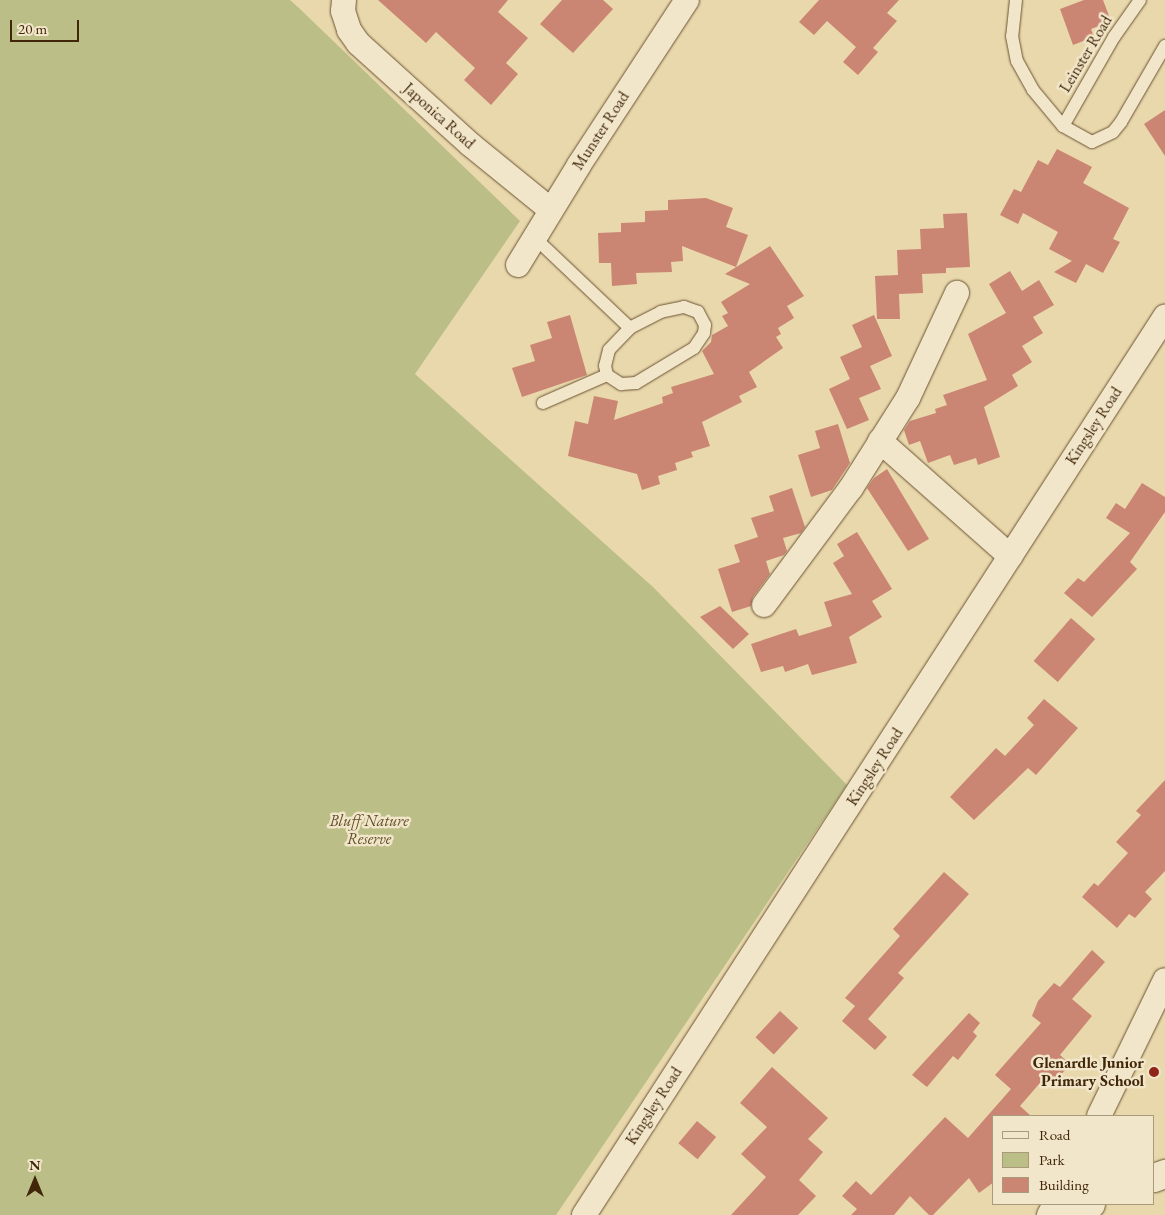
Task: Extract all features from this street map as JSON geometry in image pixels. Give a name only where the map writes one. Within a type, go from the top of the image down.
[{"type":"street","name":"Munster Road","points":[[518,265],[551,210],[687,0]]},
{"type":"street","name":"Japonica Road","points":[[344,5],[348,30],[358,43],[471,145],[551,210]]},
{"type":"street","points":[[764,605],[851,488],[908,398],[957,293]]},
{"type":"street","name":"Kingsley Road","points":[[584,1215],[1165,317]]},
{"type":"street","points":[[880,442],[1010,556]]},
{"type":"street","points":[[1099,1115],[1165,980]]},
{"type":"street","points":[[1064,1215],[1089,1205]]},
{"type":"lane","name":"Leinster Road","points":[[1016,0],[1012,36],[1017,61],[1033,90],[1063,126],[1092,142],[1113,132],[1165,46]]},
{"type":"lane","name":"Leinster Road","points":[[1063,126],[1114,37],[1140,0]]},
{"type":"lane","points":[[535,238],[630,328]]},
{"type":"lane","points":[[684,307],[698,312],[705,325],[704,333],[694,348],[636,383],[621,384],[607,375],[605,366],[609,350],[630,328],[661,312],[684,307]]},
{"type":"lane","points":[[543,402],[607,375]]},
{"type":"green space","name":"Bluff Nature Reserve","points":[[0,0],[290,0],[300,9],[520,221],[415,374],[653,587],[847,785],[556,1215],[0,1215]]},
{"type":"building","points":[[378,0],[508,0],[498,12],[528,38],[506,63],[518,74],[491,105],[464,80],[475,68],[436,32],[426,43]]},
{"type":"building","points":[[562,0],[603,0],[613,9],[573,53],[540,24]]},
{"type":"building","points":[[819,0],[899,0],[887,13],[897,21],[873,48],[878,52],[858,75],[843,62],[856,47],[827,21],[814,35],[799,22]]},
{"type":"building","points":[[1084,0],[1103,0],[1111,21],[1091,29],[1094,37],[1073,45],[1060,9]]},
{"type":"building","points":[[1165,110],[1165,156],[1144,124]]},
{"type":"building","points":[[1057,149],[1092,167],[1083,183],[1129,208],[1113,239],[1120,242],[1103,273],[1086,264],[1076,283],[1054,272],[1072,261],[1049,249],[1058,232],[1023,213],[1018,224],[1000,215],[1014,189],[1021,192],[1038,160],[1048,165]]},
{"type":"building","points":[[706,198],[733,208],[726,227],[748,235],[736,267],[682,246],[683,261],[671,262],[672,272],[636,273],[637,284],[612,286],[611,263],[599,263],[598,233],[621,232],[621,223],[645,222],[645,211],[668,210],[668,200]]},
{"type":"building","points":[[967,213],[970,267],[946,268],[946,273],[922,274],[923,293],[899,294],[900,319],[877,319],[875,276],[898,275],[897,250],[921,249],[920,229],[944,228],[943,214]]},
{"type":"building","points":[[770,246],[804,296],[787,306],[794,318],[778,328],[781,334],[776,337],[783,348],[749,372],[757,387],[739,396],[742,402],[702,422],[710,446],[691,452],[693,457],[675,463],[677,470],[658,476],[660,484],[642,490],[637,474],[568,456],[575,421],[588,424],[594,396],[618,401],[614,420],[663,403],[662,397],[673,393],[671,387],[714,374],[702,351],[711,342],[712,335],[728,326],[722,316],[728,313],[721,302],[750,284],[725,274]]},
{"type":"building","points":[[1010,271],[1022,291],[1039,280],[1054,305],[1033,317],[1043,333],[1022,346],[1032,362],[1012,375],[1018,386],[984,407],[1000,457],[978,465],[976,458],[954,465],[950,455],[928,463],[920,441],[909,445],[904,430],[910,421],[936,413],[935,409],[947,405],[943,395],[987,380],[968,334],[1006,313],[989,284]]},
{"type":"building","points":[[570,315],[587,375],[522,397],[512,368],[535,361],[530,345],[552,338],[547,322]]},
{"type":"building","points":[[874,315],[892,356],[870,366],[881,389],[859,398],[869,420],[847,429],[829,389],[850,379],[840,357],[862,347],[852,325]]},
{"type":"building","points":[[838,424],[850,463],[832,490],[811,497],[798,455],[820,448],[815,431]]},
{"type":"building","points":[[887,469],[929,539],[908,551],[867,488],[874,478]]},
{"type":"building","points":[[1142,483],[1165,497],[1165,512],[1130,562],[1137,569],[1092,617],[1064,593],[1078,578],[1084,582],[1130,533],[1106,518],[1116,503],[1125,509]]},
{"type":"building","points":[[792,488],[805,527],[801,533],[783,538],[787,551],[784,555],[766,561],[770,574],[753,597],[751,606],[732,612],[718,569],[740,562],[734,545],[758,537],[751,518],[774,511],[769,496]]},
{"type":"building","points":[[857,532],[892,589],[872,601],[882,617],[849,637],[857,663],[812,675],[808,664],[785,672],[783,666],[761,672],[751,644],[796,629],[799,636],[832,626],[824,602],[852,594],[833,563],[844,556],[837,544]]},
{"type":"building","points":[[720,606],[749,634],[733,649],[700,617]]},
{"type":"building","points":[[1071,618],[1095,639],[1058,682],[1034,661]]},
{"type":"building","points":[[1044,699],[1078,728],[1036,775],[1028,768],[974,820],[950,797],[996,748],[1005,756],[1034,725],[1027,718]]},
{"type":"building","points":[[1165,780],[1165,871],[1145,892],[1152,899],[1135,918],[1129,914],[1117,928],[1082,897],[1094,883],[1098,886],[1128,853],[1116,842],[1141,815],[1136,811]]},
{"type":"building","points":[[944,872],[969,894],[898,973],[904,978],[868,1019],[887,1037],[875,1050],[842,1021],[855,1006],[845,998],[900,936],[893,929]]},
{"type":"building","points":[[1092,950],[1105,962],[1072,999],[1092,1016],[1060,1055],[1070,1064],[1054,1083],[1046,1076],[1020,1106],[1030,1115],[992,1115],[992,1183],[979,1193],[969,1178],[933,1215],[929,1215],[910,1196],[894,1215],[851,1215],[857,1209],[842,1196],[856,1181],[871,1195],[945,1117],[968,1138],[1011,1089],[995,1075],[1041,1023],[1032,1016],[1038,1001],[1054,983],[1060,987]]},
{"type":"building","points":[[780,1011],[798,1028],[774,1054],[755,1037]]},
{"type":"building","points":[[969,1013],[980,1023],[973,1032],[977,1036],[958,1060],[953,1056],[927,1087],[912,1075]]},
{"type":"building","points":[[772,1067],[828,1118],[808,1139],[823,1152],[799,1180],[816,1196],[798,1215],[731,1215],[766,1177],[741,1154],[767,1127],[740,1103]]},
{"type":"building","points":[[697,1121],[716,1137],[698,1159],[678,1143]]},
{"type":"place","name":"Glenardle Junior Primary School","points":[[1154,1072]]}]
